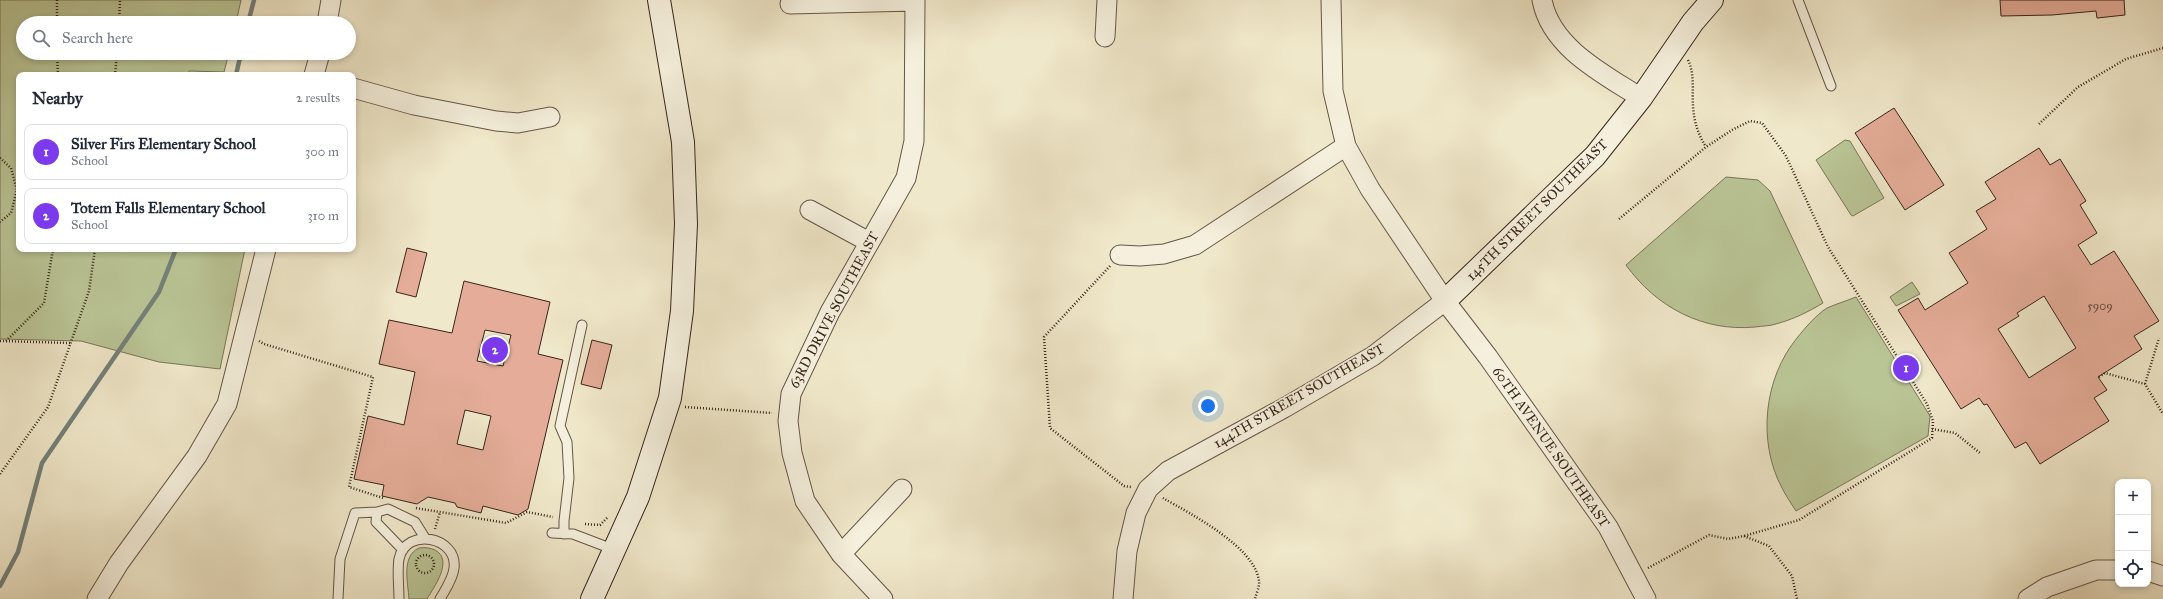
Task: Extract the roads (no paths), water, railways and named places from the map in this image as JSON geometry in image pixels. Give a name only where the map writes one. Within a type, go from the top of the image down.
[{"type":"street","points":[[328,16],[331,0]]},
{"type":"street","points":[[592,599],[638,497],[667,406],[682,311],[686,224],[683,142],[659,0]]},
{"type":"street","points":[[790,4],[915,0]]},
{"type":"street","name":"63RD DRIVE SOUTHEAST","points":[[883,599],[841,554],[805,501],[792,453],[788,414],[790,394],[830,312],[906,178],[914,142],[915,0]]},
{"type":"street","points":[[1105,37],[1107,0]]},
{"type":"street","name":"60TH AVENUE SOUTHEAST","points":[[1331,0],[1333,91],[1346,146],[1370,189],[1445,301],[1488,357],[1608,527],[1646,599]]},
{"type":"street","points":[[1542,0],[1545,13],[1561,38],[1587,63],[1641,98]]},
{"type":"street","name":"145TH STREET SOUTHEAST","points":[[1445,301],[1595,156],[1641,98],[1693,22],[1712,0]]},
{"type":"street","points":[[315,72],[318,60]]},
{"type":"street","points":[[356,89],[414,105],[496,121],[518,123],[550,117]]},
{"type":"street","points":[[1120,255],[1140,256],[1164,254],[1195,245],[1346,146]]},
{"type":"street","points":[[810,210],[869,242]]},
{"type":"street","points":[[97,599],[119,563],[197,456],[227,404],[265,252]]},
{"type":"street","name":"144TH STREET SOUTHEAST","points":[[1123,599],[1128,544],[1136,513],[1148,489],[1168,470],[1284,408],[1373,356],[1445,301]]},
{"type":"street","points":[[841,554],[902,489]]},
{"type":"street","points":[[2028,599],[2048,586],[2096,570],[2115,570]]},
{"type":"street","points":[[2151,573],[2163,576]]},
{"type":"lane","points":[[1798,0],[1831,86]]},
{"type":"lane","points":[[564,534],[564,520],[569,478],[567,442],[560,426],[582,326]]},
{"type":"lane","points":[[338,599],[340,559],[355,512],[377,512],[388,509],[415,522],[425,538]]},
{"type":"lane","points":[[377,512],[376,522],[403,550]]},
{"type":"lane","points":[[552,533],[573,534],[615,550]]},
{"type":"lane","points":[[399,599],[399,559],[403,550],[413,540],[425,538],[442,544],[452,554],[454,561],[453,575],[440,599]]},
{"type":"waterway","points":[[250,16],[254,0]]},
{"type":"waterway","points":[[237,72],[239,60]]},
{"type":"waterway","points":[[0,586],[18,552],[42,463],[159,292],[175,252]]},
{"type":"place","name":"Totem Falls Elementary School","points":[[495,350]]},
{"type":"place","name":"Silver Firs Elementary School","points":[[1906,368]]}]
